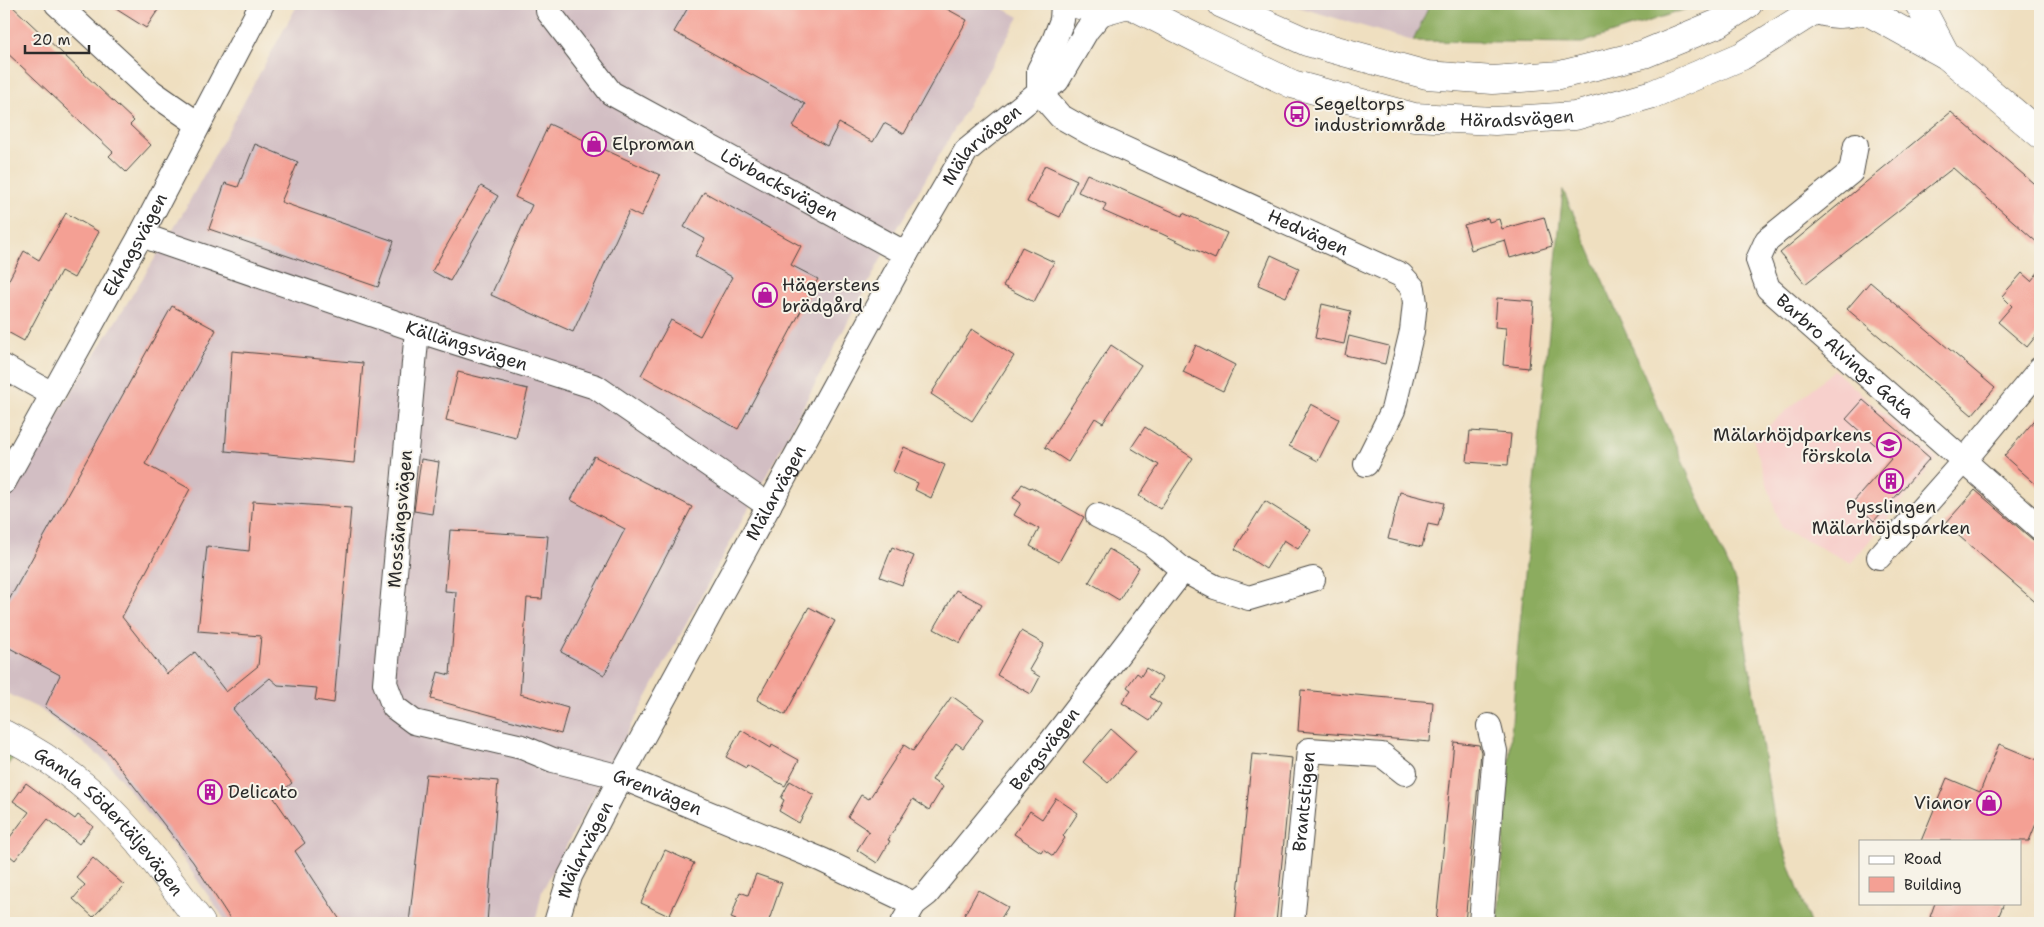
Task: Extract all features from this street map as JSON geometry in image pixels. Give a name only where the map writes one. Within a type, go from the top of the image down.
[{"type":"main road","name":"Häradsvägen","points":[[1075,4],[1120,6],[1204,42],[1292,84],[1414,117],[1495,121],[1575,116],[1653,94],[1742,56],[1811,7]]},
{"type":"main road","points":[[1222,4],[1307,42],[1427,75],[1493,80],[1560,75],[1644,54],[1719,23],[1748,4]]},
{"type":"main road","points":[[1919,4],[1946,55]]},
{"type":"main road","points":[[1811,7],[1842,15],[1870,7],[1946,55],[2040,134]]},
{"type":"main road","name":"Gamla Södertäljevägen","points":[[4,734],[66,772],[106,806],[142,845],[201,923]]},
{"type":"street","points":[[58,4],[152,92],[198,124]]},
{"type":"street","name":"Ekhagsvägen","points":[[4,482],[141,235],[262,4]]},
{"type":"street","name":"Mälarvägen","points":[[1039,92],[1039,70],[1059,27],[1063,4]]},
{"type":"street","name":"Mälarvägen","points":[[556,923],[570,876],[621,777],[906,254],[966,152],[1039,92],[1057,81],[1087,30],[1120,6]]},
{"type":"street","name":"Lövbacksvägen","points":[[548,11],[611,93],[906,254]]},
{"type":"street","name":"Hedvägen","points":[[1039,92],[1060,116],[1090,133],[1401,275],[1413,288],[1415,303],[1412,331],[1393,410],[1366,464]]},
{"type":"street","name":"Barbro Alvings Gata","points":[[1856,145],[1851,172],[1767,240],[1758,260],[1768,288],[2040,528]]},
{"type":"street","name":"Källängsvägen","points":[[141,235],[417,330],[596,387],[768,506]]},
{"type":"street","name":"Mossängsvägen","points":[[394,707],[385,683],[417,330]]},
{"type":"street","points":[[4,367],[52,394]]},
{"type":"street","points":[[1879,557],[2040,369]]},
{"type":"street","points":[[1098,516],[1151,543],[1183,570],[1215,587],[1249,598],[1313,579]]},
{"type":"street","name":"Bergsvägen","points":[[908,914],[927,894],[1040,756],[1183,570]]},
{"type":"street","name":"Grenvägen","points":[[394,707],[414,722],[522,747],[554,760],[621,777],[822,860],[908,914]]},
{"type":"street","points":[[1481,923],[1495,751],[1489,726]]},
{"type":"street","name":"Brantstigen","points":[[1292,923],[1309,750],[1382,755],[1405,773]]},
{"type":"shaded area","points":[[298,4],[995,4],[1019,17],[897,229],[542,891],[535,923],[227,923],[176,849],[108,763],[40,709],[4,692],[4,500],[179,220]]},
{"type":"shaded area","points":[[1288,4],[1430,4],[1413,41]]},
{"type":"shaded area","points":[[1834,370],[1937,459],[1851,563],[1781,528],[1753,439]]},
{"type":"green space","points":[[1430,4],[1702,4],[1582,43],[1413,41]]},
{"type":"green space","points":[[1563,190],[1736,583],[1775,824],[1810,923],[1498,923],[1516,665]]},
{"type":"green space","points":[[4,751],[15,756],[4,769]]},
{"type":"building","points":[[4,4],[10,4],[134,121],[130,125],[151,145],[126,172],[109,156],[113,152],[4,50]]},
{"type":"building","points":[[108,4],[162,4],[146,28]]},
{"type":"building","points":[[690,4],[938,4],[967,20],[904,134],[884,123],[873,142],[839,123],[827,146],[793,127],[805,104],[674,32]]},
{"type":"building","points":[[1951,112],[2040,189],[2040,245],[1953,168],[1805,284],[1780,253]]},
{"type":"building","points":[[549,124],[660,175],[641,217],[629,211],[573,332],[491,295],[532,205],[515,197]]},
{"type":"building","points":[[255,144],[298,162],[281,202],[394,241],[378,287],[209,229],[225,183],[238,187]]},
{"type":"building","points":[[1045,165],[1077,180],[1060,217],[1027,202]]},
{"type":"building","points":[[1087,174],[1182,216],[1183,213],[1227,233],[1215,259],[1160,233],[1144,229],[1103,211],[1106,204],[1078,192]]},
{"type":"building","points":[[481,186],[498,196],[450,281],[432,271]]},
{"type":"building","points":[[704,192],[801,246],[791,265],[818,279],[738,429],[641,375],[671,320],[700,336],[732,277],[695,256],[705,239],[684,227]]},
{"type":"building","points":[[66,213],[99,232],[74,278],[61,271],[24,341],[4,330],[4,289],[24,251],[39,260]]},
{"type":"building","points":[[1544,217],[1552,246],[1510,258],[1505,240],[1471,250],[1464,225],[1488,218],[1489,222],[1499,219],[1502,229]]},
{"type":"building","points":[[1022,247],[1054,262],[1034,302],[1003,286]]},
{"type":"building","points":[[1271,255],[1299,268],[1286,297],[1258,285]]},
{"type":"building","points":[[2040,270],[2040,331],[2027,347],[1998,322],[2012,306],[2002,296],[2022,273],[2031,281]]},
{"type":"building","points":[[1870,282],[1995,388],[1972,415],[1847,309]]},
{"type":"building","points":[[1497,298],[1534,301],[1529,368],[1503,365],[1506,328],[1495,327]]},
{"type":"building","points":[[1322,304],[1351,311],[1344,344],[1315,338]]},
{"type":"building","points":[[172,306],[216,330],[145,464],[190,489],[122,617],[167,674],[195,652],[226,692],[258,666],[261,636],[198,631],[207,546],[249,551],[253,501],[351,508],[334,703],[315,700],[317,688],[278,685],[270,678],[233,709],[292,783],[274,798],[305,843],[295,851],[342,923],[233,923],[193,862],[106,750],[45,707],[60,675],[4,645],[4,609]]},
{"type":"building","points":[[972,329],[1014,356],[972,421],[931,394]]},
{"type":"building","points":[[1349,336],[1389,346],[1385,364],[1345,355]]},
{"type":"building","points":[[1111,345],[1141,365],[1103,423],[1095,418],[1068,462],[1045,447]]},
{"type":"building","points":[[1196,345],[1235,365],[1223,391],[1183,372]]},
{"type":"building","points":[[232,351],[363,363],[354,463],[225,451]]},
{"type":"building","points":[[458,372],[528,389],[516,438],[446,420]]},
{"type":"building","name":"Pysslingen Mälarhöjdsparken","points":[[1863,400],[1930,458],[1874,521],[1853,502],[1891,459],[1846,419]]},
{"type":"building","points":[[1311,404],[1339,419],[1318,461],[1289,446]]},
{"type":"building","points":[[2040,414],[2040,488],[2004,456]]},
{"type":"building","points":[[1145,427],[1193,458],[1160,509],[1139,496],[1159,465],[1131,448]]},
{"type":"building","points":[[1470,431],[1511,434],[1508,465],[1467,462]]},
{"type":"building","points":[[904,447],[945,465],[931,498],[915,490],[918,483],[893,472]]},
{"type":"building","points":[[594,456],[692,507],[604,675],[561,652],[625,529],[571,500]]},
{"type":"building","points":[[421,459],[439,462],[432,514],[414,511]]},
{"type":"building","points":[[1022,484],[1031,487],[1084,517],[1059,562],[1030,546],[1039,529],[1014,515],[1021,503],[1013,498]]},
{"type":"building","points":[[1975,490],[2040,546],[2040,606],[1945,524]]},
{"type":"building","points":[[1400,492],[1444,503],[1438,526],[1428,524],[1422,547],[1388,539]]},
{"type":"building","points":[[1265,501],[1311,530],[1298,549],[1284,540],[1266,569],[1235,549]]},
{"type":"building","points":[[450,530],[548,536],[542,599],[527,598],[520,694],[568,708],[561,734],[431,699],[438,672],[450,675],[456,592],[445,591]]},
{"type":"building","points":[[892,547],[914,556],[902,585],[880,577]]},
{"type":"building","points":[[1109,549],[1139,567],[1119,600],[1089,582]]},
{"type":"building","points":[[956,590],[982,604],[960,643],[934,629]]},
{"type":"building","points":[[809,607],[835,621],[785,715],[757,700]]},
{"type":"building","points":[[1021,631],[1044,644],[1029,670],[1040,677],[1031,694],[997,675]]},
{"type":"building","points":[[1146,668],[1162,678],[1150,697],[1161,704],[1150,721],[1122,703],[1131,690],[1127,687],[1137,673],[1141,676]]},
{"type":"building","points":[[1301,690],[1433,702],[1430,742],[1298,731]]},
{"type":"building","points":[[952,696],[984,719],[963,748],[956,743],[932,780],[943,787],[929,810],[913,799],[888,840],[890,841],[877,863],[857,850],[869,831],[848,817],[861,795],[869,799],[904,745],[913,751]]},
{"type":"building","points":[[1111,729],[1136,751],[1108,783],[1083,762]]},
{"type":"building","points":[[741,730],[771,748],[772,745],[799,760],[785,786],[747,765],[746,768],[726,757]]},
{"type":"building","points":[[1454,742],[1479,745],[1481,752],[1465,923],[1436,923]]},
{"type":"building","name":"Vianor","points":[[1999,744],[2040,761],[2040,814],[2029,841],[1921,840],[1947,778],[1980,792]]},
{"type":"building","points":[[1252,754],[1292,758],[1276,923],[1235,923]]},
{"type":"building","points":[[426,774],[498,781],[487,923],[409,923]]},
{"type":"building","points":[[790,781],[814,795],[799,823],[779,811],[784,800],[781,798]]},
{"type":"building","points":[[26,783],[75,819],[78,815],[93,826],[79,844],[48,819],[15,860],[4,851],[4,845],[29,812],[13,801]]},
{"type":"building","points":[[1056,798],[1078,813],[1053,856],[1043,849],[1041,852],[1014,834],[1030,811],[1042,819]]},
{"type":"building","points":[[665,850],[694,863],[669,916],[641,903]]},
{"type":"building","points":[[93,858],[124,885],[93,917],[73,899],[85,885],[76,877]]},
{"type":"building","points":[[756,874],[782,883],[768,923],[734,923],[736,920],[731,918],[740,892],[748,895]]},
{"type":"building","points":[[978,890],[1008,907],[998,923],[960,923]]},
{"type":"building","points":[[1935,904],[2004,904],[1996,923],[1946,923],[1930,917]]},
{"type":"place","name":"Segeltorps industriområde","points":[[1297,114]]},
{"type":"place","name":"Elproman","points":[[594,144]]},
{"type":"place","name":"Hägerstens brädgård","points":[[765,295]]},
{"type":"place","name":"Mälarhöjdparkens förskola","points":[[1889,445]]},
{"type":"place","name":"Pysslingen Mälarhöjdsparken","points":[[1891,481]]},
{"type":"place","name":"Delicato","points":[[210,792]]},
{"type":"place","name":"Vianor","points":[[1989,803]]}]
